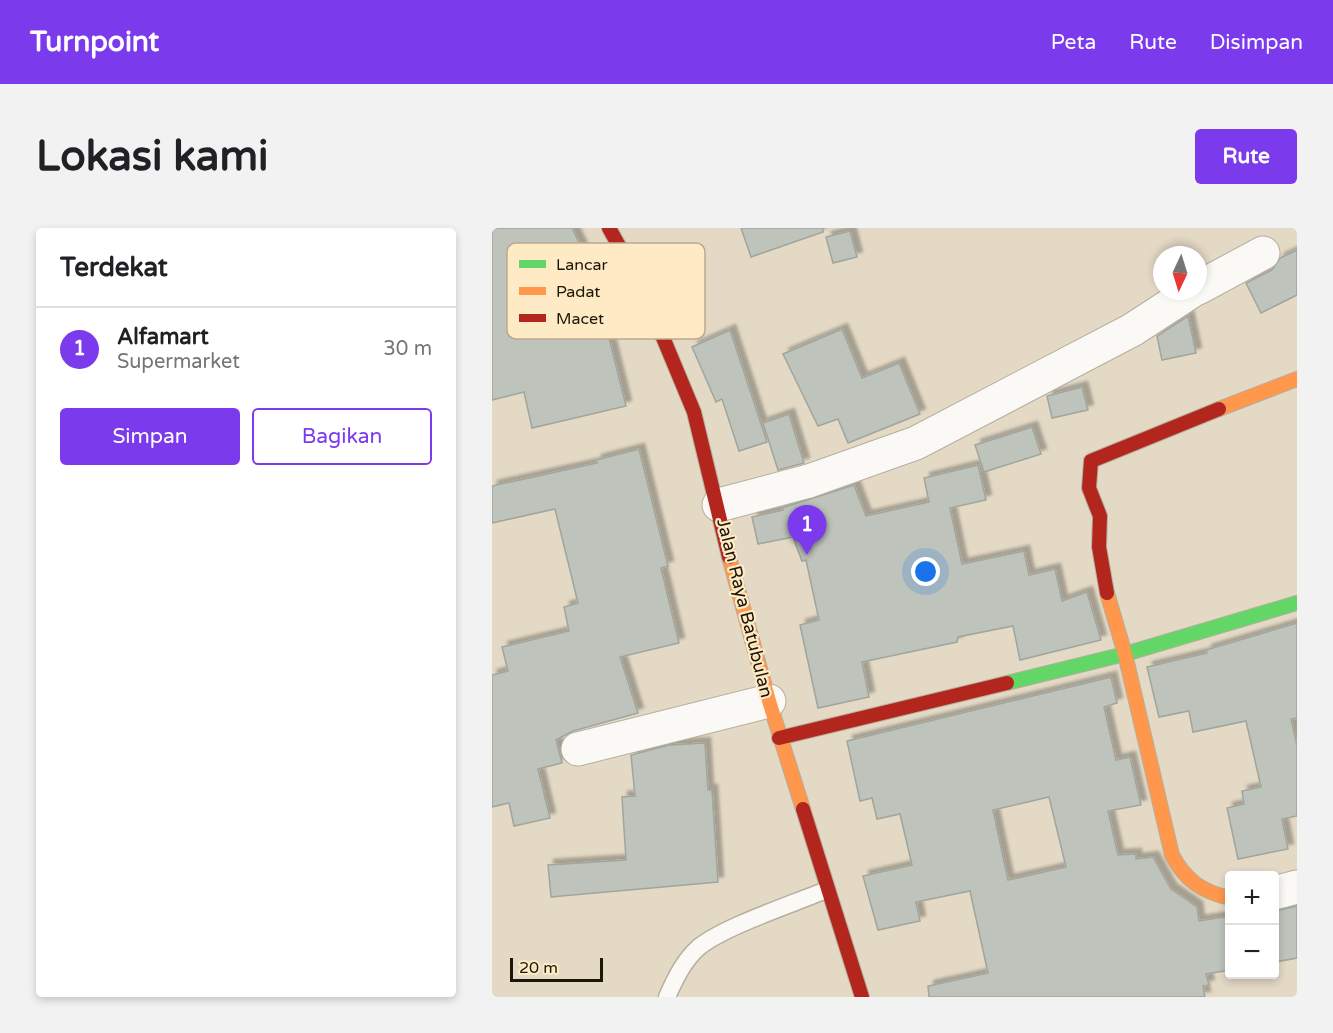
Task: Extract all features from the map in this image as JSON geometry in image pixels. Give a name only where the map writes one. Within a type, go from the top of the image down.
[{"type":"main road","name":"Jalan Raya Batubulan","points":[[609,228],[617,243]]},
{"type":"main road","name":"Jalan Raya Batubulan","points":[[665,339],[694,412],[719,506],[731,564],[779,738],[862,997]]},
{"type":"main road","points":[[1225,897],[1205,892],[1182,875],[1172,855],[1125,654],[1105,587],[1099,547],[1100,516],[1089,488],[1088,475],[1091,461],[1297,379]]},
{"type":"main road","points":[[779,738],[1125,654],[1297,603]]},
{"type":"street","points":[[1207,283],[1263,254]]},
{"type":"street","points":[[719,506],[809,481],[916,443],[1132,330],[1178,300]]},
{"type":"street","points":[[578,749],[769,701]]},
{"type":"street","points":[[1279,892],[1297,887]]},
{"type":"lane","points":[[667,997],[685,963],[700,946],[718,935],[826,890]]},
{"type":"building","points":[[492,228],[572,228],[579,243],[507,243],[507,339],[609,339],[626,406],[532,428],[524,392],[492,400]]},
{"type":"building","points":[[741,228],[823,228],[823,232],[751,257]]},
{"type":"building","points":[[850,231],[857,257],[833,263],[826,237]]},
{"type":"building","points":[[1297,250],[1297,295],[1261,313],[1246,283],[1272,270],[1280,258]]},
{"type":"building","points":[[1188,316],[1196,353],[1162,360],[1157,336]]},
{"type":"building","points":[[842,329],[862,378],[899,363],[920,414],[848,443],[838,419],[818,426],[783,354]]},
{"type":"building","points":[[730,330],[767,442],[739,451],[722,399],[716,402],[692,347]]},
{"type":"building","points":[[1082,387],[1088,410],[1052,418],[1047,396]]},
{"type":"building","points":[[789,414],[804,463],[778,470],[763,423]]},
{"type":"building","points":[[1032,427],[1041,454],[984,472],[975,445]]},
{"type":"building","points":[[639,449],[668,566],[661,568],[679,643],[620,657],[638,713],[573,731],[556,740],[562,763],[538,769],[550,818],[514,826],[509,803],[492,807],[492,675],[508,671],[502,647],[569,631],[564,607],[578,603],[555,509],[492,523],[492,486],[597,463],[596,460]]},
{"type":"building","points":[[978,465],[986,500],[950,508],[962,564],[1024,551],[1029,575],[1055,569],[1062,601],[1087,592],[1101,640],[1020,660],[1013,626],[958,637],[957,642],[862,662],[869,697],[818,708],[800,625],[819,620],[806,560],[802,561],[793,537],[758,544],[752,517],[783,510],[782,508],[854,485],[866,516],[929,502],[924,478]]},
{"type":"building","points":[[1297,623],[1297,718],[1291,719],[1297,745],[1297,816],[1282,819],[1288,849],[1238,859],[1227,808],[1244,804],[1242,791],[1261,787],[1246,721],[1193,732],[1189,711],[1159,717],[1147,667],[1207,653],[1206,650]]},
{"type":"building","points":[[1111,677],[1117,703],[1104,707],[1116,760],[1130,757],[1141,805],[1108,811],[1118,855],[1136,854],[1136,859],[1153,857],[1171,889],[1197,907],[1199,921],[1225,917],[1225,971],[1206,974],[1209,985],[1203,986],[1205,997],[929,997],[928,986],[988,973],[970,891],[916,902],[920,921],[878,930],[863,876],[912,865],[900,814],[877,819],[872,798],[860,801],[847,741]],"holes":[[[1049,797],[1066,867],[1008,880],[993,810]]]},
{"type":"building","points":[[705,743],[708,790],[712,790],[718,882],[551,897],[548,865],[626,860],[622,797],[635,796],[631,755],[669,745]]},
{"type":"building","points":[[1297,906],[1297,958],[1279,961],[1279,925],[1279,910]]},
{"type":"traffic: fast","points":[[1007,683],[1125,654],[1297,603]]},
{"type":"traffic: slow","points":[[1219,409],[1297,379]]},
{"type":"traffic: slow","points":[[729,557],[769,701],[803,809]]},
{"type":"traffic: slow","points":[[1107,593],[1125,654],[1172,855],[1195,884],[1225,896]]},
{"type":"traffic: jam","points":[[609,228],[617,243]]},
{"type":"traffic: jam","points":[[664,339],[694,412],[729,557]]},
{"type":"traffic: jam","points":[[1107,593],[1099,547],[1100,516],[1089,488],[1091,461],[1219,409]]},
{"type":"traffic: jam","points":[[779,738],[1007,683]]},
{"type":"traffic: jam","points":[[803,809],[862,997]]},
{"type":"place","name":"Alfamart","points":[[807,555]]}]
